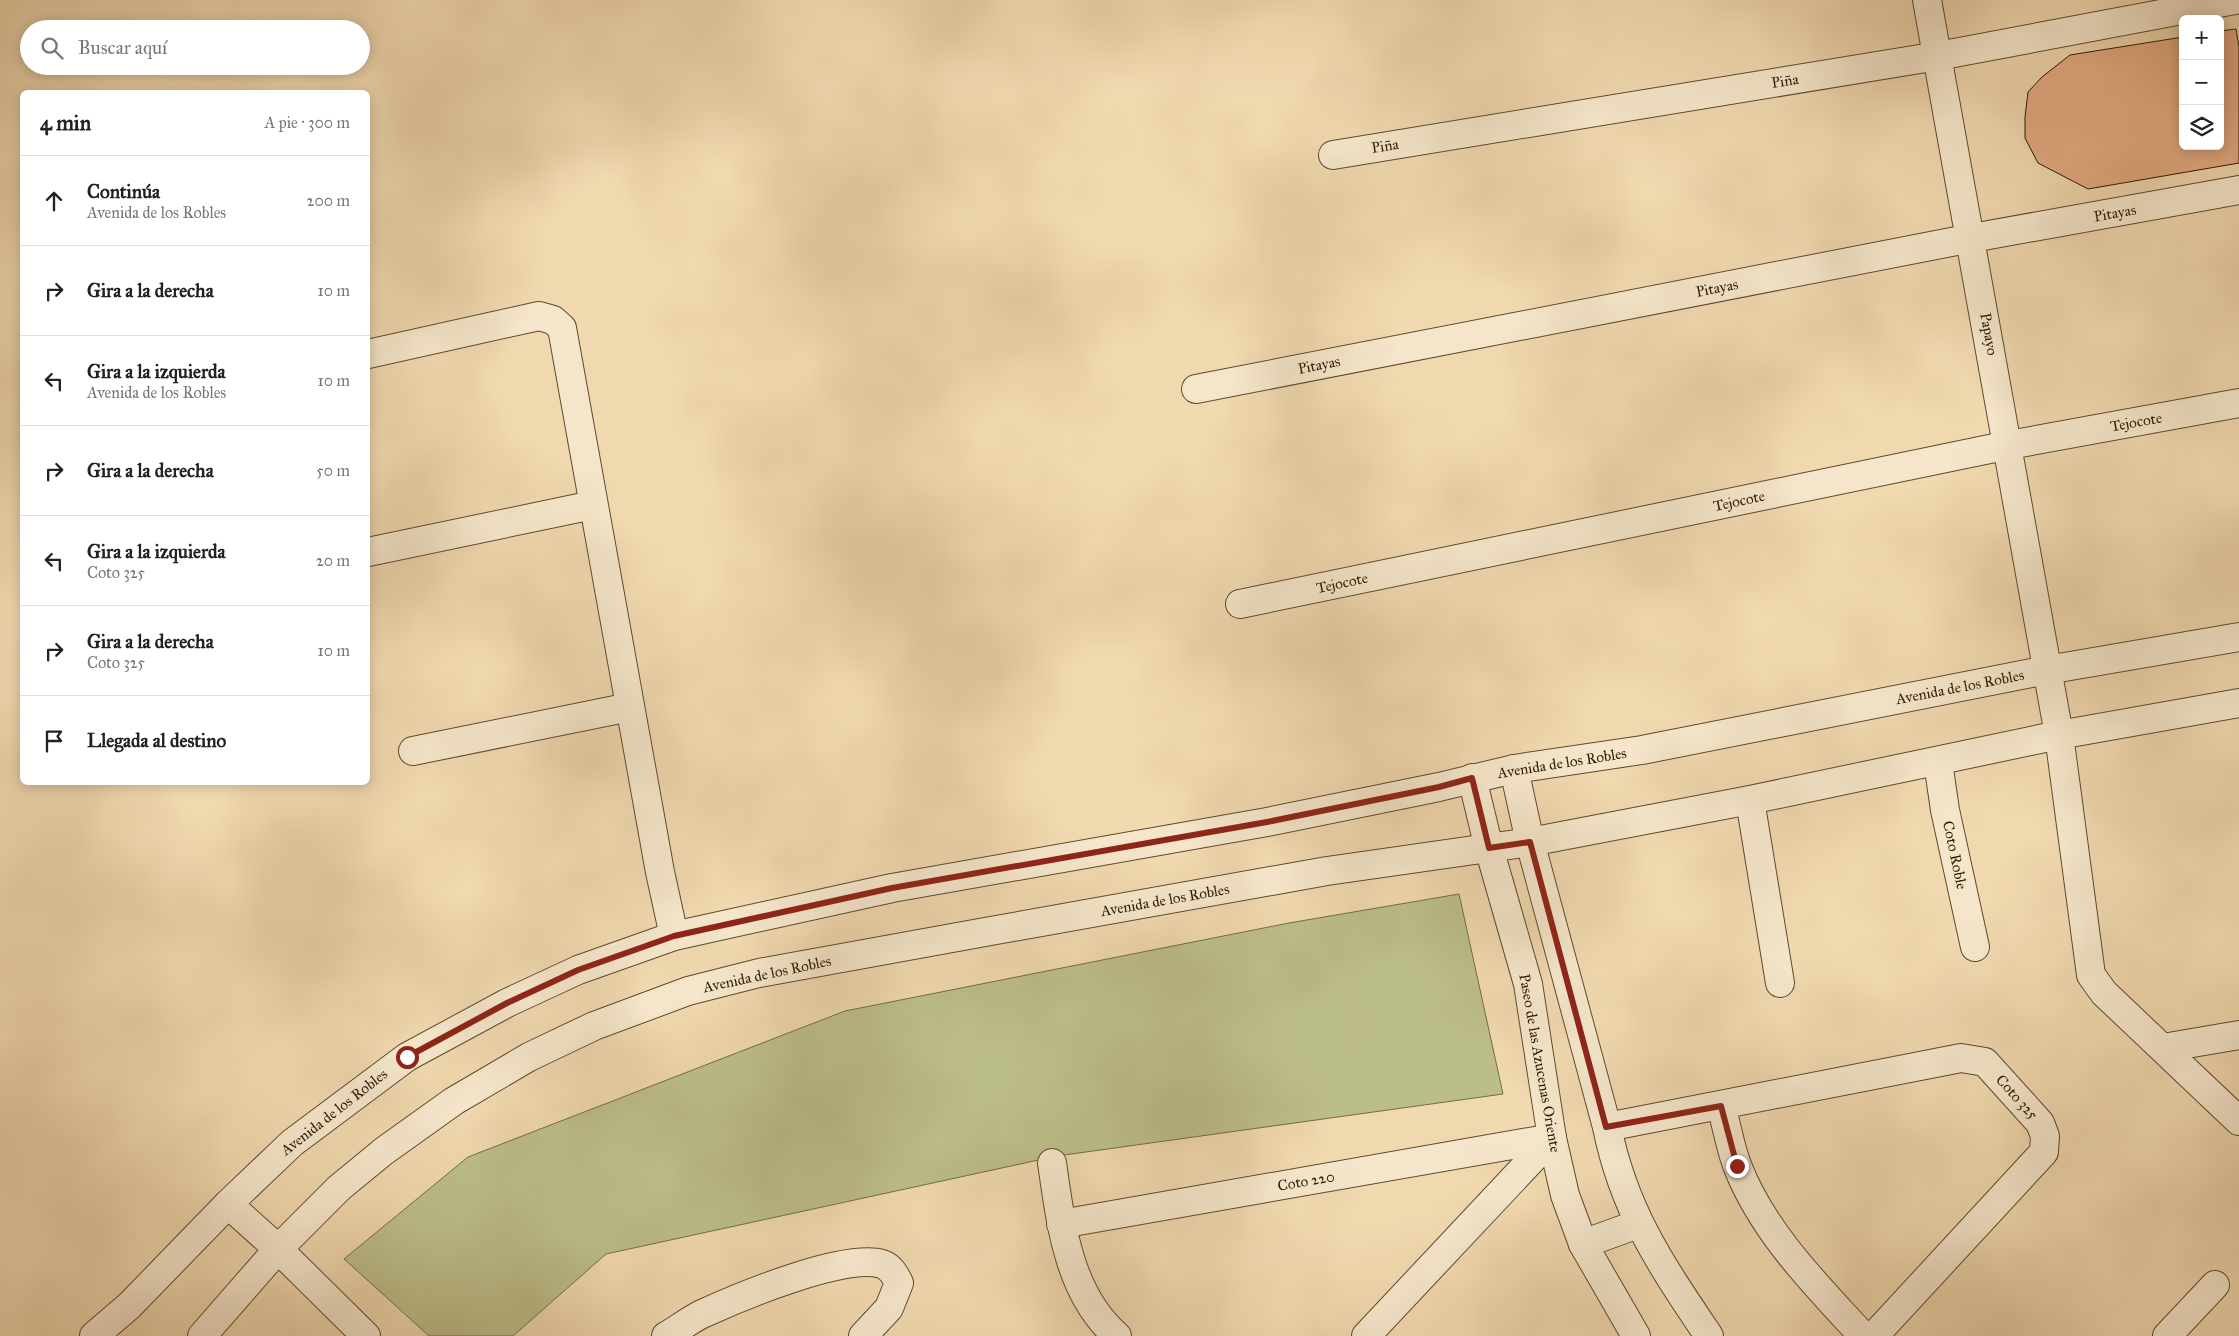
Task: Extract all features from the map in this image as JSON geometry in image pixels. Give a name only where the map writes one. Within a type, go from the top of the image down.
[{"type":"street","name":"Papayo","points":[[1927,0],[1972,238],[2059,735],[2091,975],[2104,994],[2239,1121]]},
{"type":"street","name":"Piña","points":[[1333,155],[1938,56],[2235,0]]},
{"type":"street","name":"Pitayas","points":[[1196,389],[1972,238],[2239,190]]},
{"type":"street","points":[[370,354],[539,316],[553,320],[562,328],[630,708],[674,936]]},
{"type":"street","name":"Tejocote","points":[[1240,604],[2009,445],[2239,403]]},
{"type":"street","points":[[370,552],[593,505]]},
{"type":"street","name":"Avenida de los Robles","points":[[94,1336],[129,1306],[228,1204],[292,1143],[407,1057],[498,1007],[569,974],[674,936],[892,888],[1267,822],[1439,787],[1514,769],[1642,750],[2047,670],[2239,636]]},
{"type":"street","name":"Avenida de los Robles","points":[[202,1336],[278,1249],[339,1188],[384,1151],[454,1101],[529,1057],[594,1026],[688,991],[760,973],[975,933],[1327,871],[1530,842],[1938,762],[2059,735],[2239,703]]},
{"type":"street","points":[[413,751],[630,708]]},
{"type":"street","name":"Coto Roble","points":[[1938,762],[1945,810],[1975,947]]},
{"type":"street","points":[[1514,769],[1530,842],[1614,1163],[1638,1224],[1709,1336]]},
{"type":"street","name":"Paseo de las Azucenas Oriente","points":[[1472,778],[1489,848],[1528,984],[1552,1138],[1566,1195],[1583,1244],[1629,1333]]},
{"type":"street","points":[[1750,800],[1780,984]]},
{"type":"street","points":[[2163,1048],[2239,1035]]},
{"type":"street","name":"Coto 325","points":[[1606,1127],[1961,1058],[1985,1062],[2040,1123],[2045,1136],[2044,1152],[1874,1336]]},
{"type":"street","points":[[1721,1106],[1737,1166],[1764,1218],[1804,1271],[1863,1336]]},
{"type":"street","points":[[1366,1336],[1552,1138]]},
{"type":"street","name":"Coto 220","points":[[1061,1224],[1552,1138]]},
{"type":"street","points":[[1052,1163],[1061,1224],[1072,1268],[1084,1295],[1103,1324],[1117,1336]]},
{"type":"street","points":[[228,1204],[278,1249],[366,1336]]},
{"type":"street","points":[[1583,1244],[1638,1224]]},
{"type":"street","points":[[666,1336],[701,1315],[803,1274],[862,1263],[882,1264],[893,1271],[899,1283],[889,1308],[863,1336]]},
{"type":"street","points":[[2167,1336],[2215,1285]]},
{"type":"green space","points":[[1459,894],[1503,1094],[1057,1156],[606,1254],[513,1336],[429,1336],[344,1259],[468,1157],[845,1011],[1289,923]]},
{"type":"building","points":[[2236,29],[2239,47],[2239,163],[2088,189],[2038,163],[2025,138],[2025,117],[2028,92],[2042,77],[2070,55],[2179,38],[2179,150],[2224,150],[2224,30]]},
{"type":"route","points":[[407,1057],[507,1003],[578,970],[674,936],[892,888],[1013,865],[1267,822],[1439,787],[1472,778],[1489,848],[1530,842],[1606,1127],[1721,1106],[1737,1166]]}]
